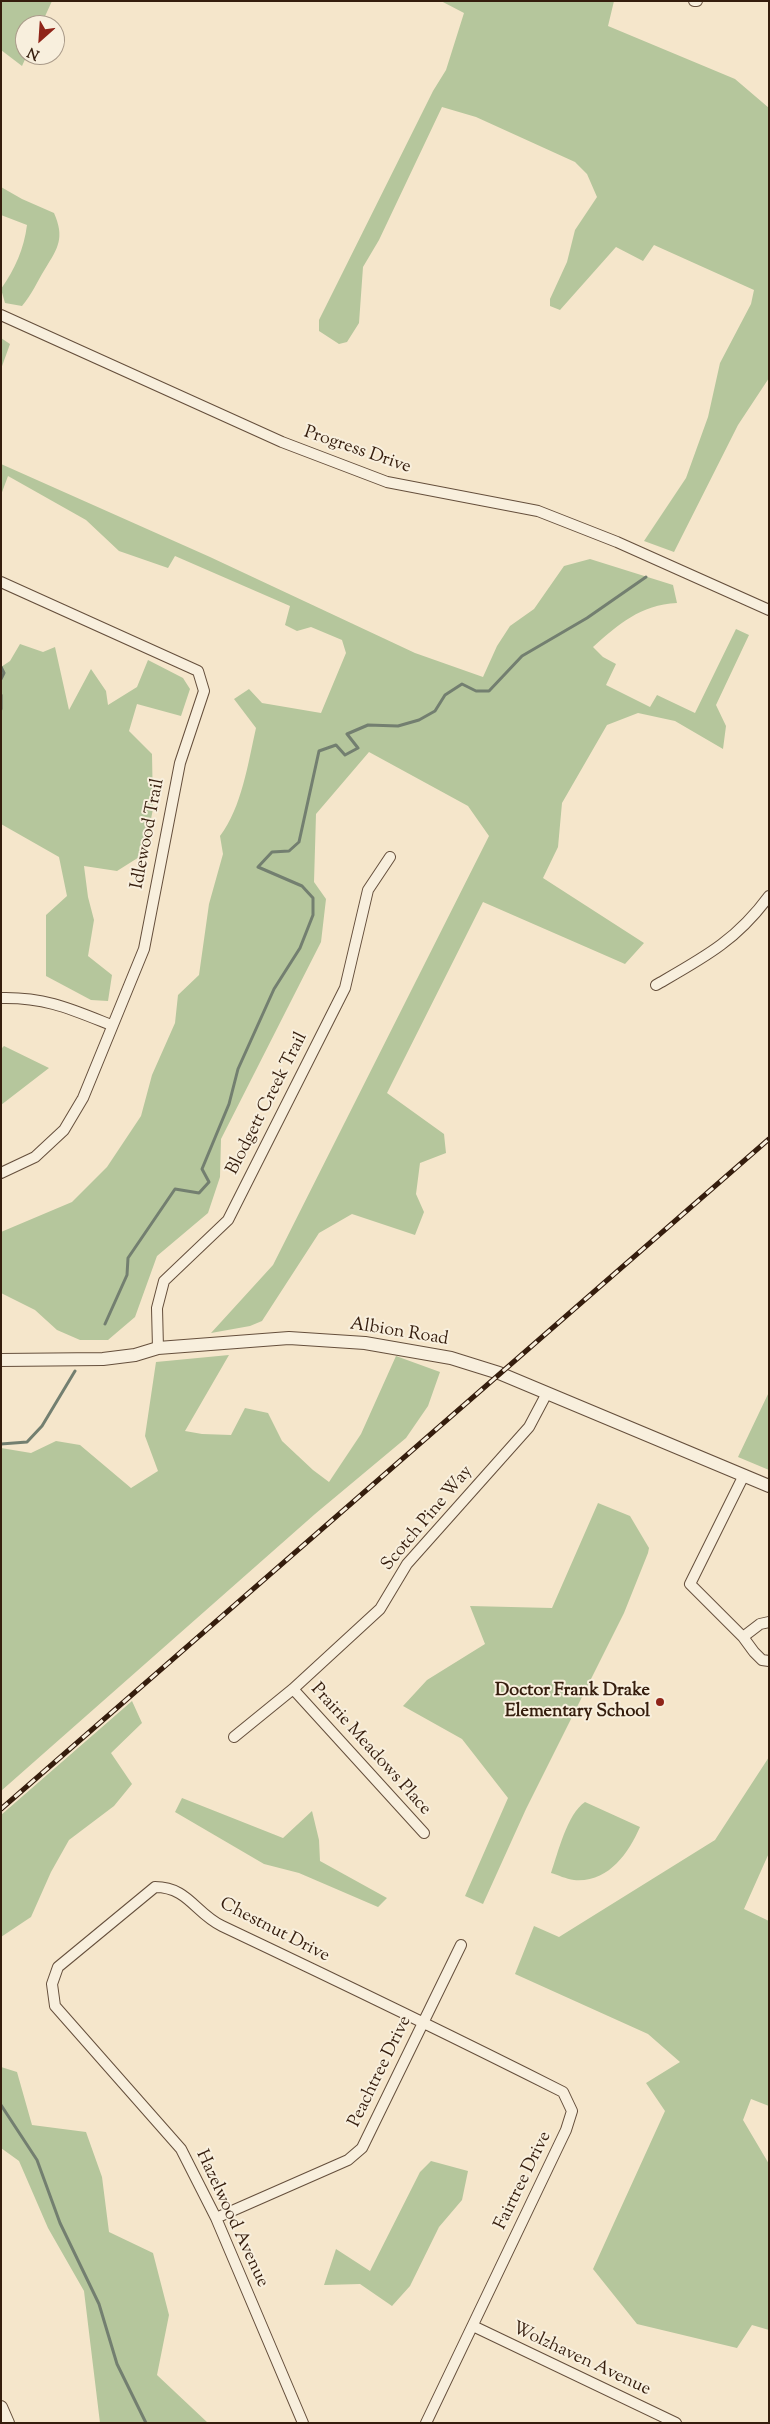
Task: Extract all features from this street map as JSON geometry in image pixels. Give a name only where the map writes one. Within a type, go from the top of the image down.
[{"type":"street","name":"Progress Drive","points":[[1,315],[282,442],[387,482],[538,511],[617,542],[769,610]]},
{"type":"street","name":"Idlewood Trail","points":[[1,582],[198,672],[204,691],[180,763],[144,950],[111,1026],[83,1098],[64,1130],[35,1157],[1,1173]]},
{"type":"street","name":"Blodgett Creek Trail","points":[[158,1348],[157,1308],[164,1281],[228,1220],[345,988],[368,890],[390,857]]},
{"type":"street","points":[[656,985],[716,951],[739,932],[769,896]]},
{"type":"street","points":[[1,998],[24,997],[58,1003],[111,1026]]},
{"type":"street","name":"Albion Road","points":[[1,1360],[103,1359],[158,1348],[289,1338],[365,1343],[451,1358],[499,1374],[769,1486]]},
{"type":"street","name":"Scotch Pine Way","points":[[234,1737],[293,1689],[380,1609],[407,1564],[529,1427],[547,1393]]},
{"type":"street","points":[[744,1475],[690,1584],[744,1637],[762,1660],[769,1661]]},
{"type":"street","points":[[744,1637],[760,1624],[769,1622]]},
{"type":"street","name":"Prairie Meadows Place","points":[[293,1689],[424,1832]]},
{"type":"street","name":"Chestnut Drive","points":[[55,2006],[52,1984],[58,1968],[155,1887],[167,1887],[179,1891],[214,1922],[423,2022]]},
{"type":"street","name":"Peachtree Drive","points":[[216,2218],[348,2160],[362,2148],[372,2131],[461,1945]]},
{"type":"street","name":"Hazelwood Avenue","points":[[55,2006],[182,2149],[216,2218],[303,2423]]},
{"type":"street","name":"Fairtree Drive","points":[[423,2022],[563,2092],[572,2111],[566,2130],[426,2423]]},
{"type":"street","name":"Wolzhaven Avenue","points":[[473,2326],[676,2423]]},
{"type":"street","points":[[1,2407],[8,2423]]},
{"type":"green space","points":[[1,1],[52,1],[46,15],[15,15],[15,61],[1,50]]},
{"type":"green space","points":[[441,1],[614,1],[608,26],[735,79],[769,108],[769,378],[738,425],[674,552],[644,541],[686,478],[708,417],[720,363],[751,304],[754,290],[654,245],[643,261],[616,247],[560,310],[550,306],[550,299],[567,262],[575,230],[597,197],[587,174],[575,162],[476,117],[442,107],[379,240],[363,267],[359,323],[347,342],[339,344],[319,331],[319,320],[433,91],[446,70],[464,13]]},
{"type":"green space","points":[[1,187],[22,199],[54,213],[59,229],[56,249],[22,306],[5,303],[1,289],[11,274],[18,258],[24,242],[27,225],[1,215]]},
{"type":"green space","points":[[1,338],[10,344],[1,369]]},
{"type":"green space","points":[[1,464],[210,557],[415,653],[483,677],[497,646],[510,626],[534,609],[564,566],[590,559],[673,585],[677,603],[652,607],[631,617],[593,647],[603,657],[616,664],[606,685],[650,707],[657,695],[695,713],[736,629],[749,635],[716,705],[726,726],[723,749],[675,721],[638,713],[607,725],[562,803],[558,847],[543,878],[644,943],[625,964],[483,902],[387,1093],[444,1134],[446,1153],[420,1163],[416,1194],[424,1212],[415,1235],[352,1214],[319,1233],[262,1321],[250,1326],[211,1333],[273,1265],[489,836],[468,806],[369,752],[316,814],[314,882],[326,899],[321,942],[221,1139],[220,1177],[208,1213],[157,1256],[135,1317],[108,1340],[80,1340],[57,1330],[35,1310],[1,1293],[1,1232],[72,1202],[107,1167],[141,1116],[152,1075],[175,1023],[178,995],[199,975],[209,904],[223,854],[220,836],[234,812],[239,798],[256,728],[234,699],[249,689],[262,703],[321,713],[346,653],[342,640],[311,627],[297,631],[285,625],[290,606],[175,556],[168,568],[119,551],[86,520],[8,476],[1,495]]},
{"type":"green space","points":[[20,644],[43,652],[55,647],[69,710],[91,669],[106,691],[108,705],[137,687],[148,660],[183,678],[190,689],[181,716],[137,704],[129,731],[152,754],[153,809],[144,854],[117,871],[84,866],[88,897],[94,920],[88,956],[112,975],[108,1001],[91,1000],[46,976],[46,915],[67,896],[59,857],[1,824],[1,667],[10,661]]},
{"type":"green space","points":[[4,1046],[49,1068],[1,1105],[1,1049]]},
{"type":"green space","points":[[229,1355],[185,1431],[202,1434],[231,1435],[245,1408],[268,1413],[282,1441],[329,1482],[361,1434],[396,1356],[440,1372],[428,1406],[406,1438],[315,1514],[1,1791],[1,1448],[31,1453],[56,1441],[80,1445],[131,1488],[158,1471],[145,1436],[156,1362]]},
{"type":"green space","points":[[769,1392],[769,1470],[738,1457]]},
{"type":"green space","points":[[598,1503],[630,1516],[649,1548],[648,1553],[624,1613],[526,1809],[483,1904],[465,1896],[508,1798],[462,1739],[403,1706],[427,1680],[485,1644],[470,1606],[552,1608]]},
{"type":"green space","points":[[132,1701],[142,1723],[111,1753],[132,1784],[114,1806],[69,1840],[51,1872],[31,1917],[1,1937],[1,1815]]},
{"type":"green space","points":[[769,1757],[769,1853],[744,1909],[769,1921],[769,2106],[751,2099],[743,2120],[769,2164],[769,2330],[752,2325],[737,2348],[637,2324],[593,2269],[665,2111],[646,2083],[680,2062],[648,2034],[515,1974],[534,1926],[559,1937],[715,1840]]},
{"type":"green space","points":[[182,1798],[283,1838],[312,1811],[319,1840],[320,1861],[387,1898],[378,1907],[299,1873],[264,1864],[175,1812]]},
{"type":"green space","points":[[585,1802],[640,1827],[623,1856],[607,1872],[586,1880],[574,1880],[551,1873],[568,1824],[573,1815]]},
{"type":"green space","points":[[1,2067],[17,2072],[32,2125],[86,2132],[102,2177],[109,2232],[153,2253],[169,2315],[157,2375],[208,2423],[100,2423],[84,2291],[48,2228],[19,2161],[1,2148]]},
{"type":"green space","points":[[431,2161],[468,2171],[462,2200],[439,2227],[410,2286],[392,2306],[360,2284],[324,2285],[336,2249],[370,2271],[420,2172]]},
{"type":"waterway","points":[[105,1324],[127,1275],[128,1258],[175,1189],[199,1193],[209,1182],[202,1169],[229,1104],[238,1069],[274,989],[300,948],[313,915],[313,898],[302,886],[258,867],[272,852],[289,851],[299,842],[319,751],[336,745],[345,755],[358,748],[347,734],[368,725],[398,726],[419,720],[435,711],[445,695],[462,684],[476,691],[489,691],[522,656],[587,618],[646,577]]},
{"type":"waterway","points":[[1,667],[4,673],[1,679]]},
{"type":"waterway","points":[[1,695],[1,709]]},
{"type":"waterway","points":[[1,1444],[27,1442],[42,1426],[75,1371]]},
{"type":"waterway","points":[[1,2105],[37,2160],[60,2223],[99,2304],[117,2364],[146,2423]]},
{"type":"railway","points":[[1,1809],[769,1139]]},
{"type":"place","name":"Doctor Frank Drake Elementary School","points":[[660,1702]]}]
